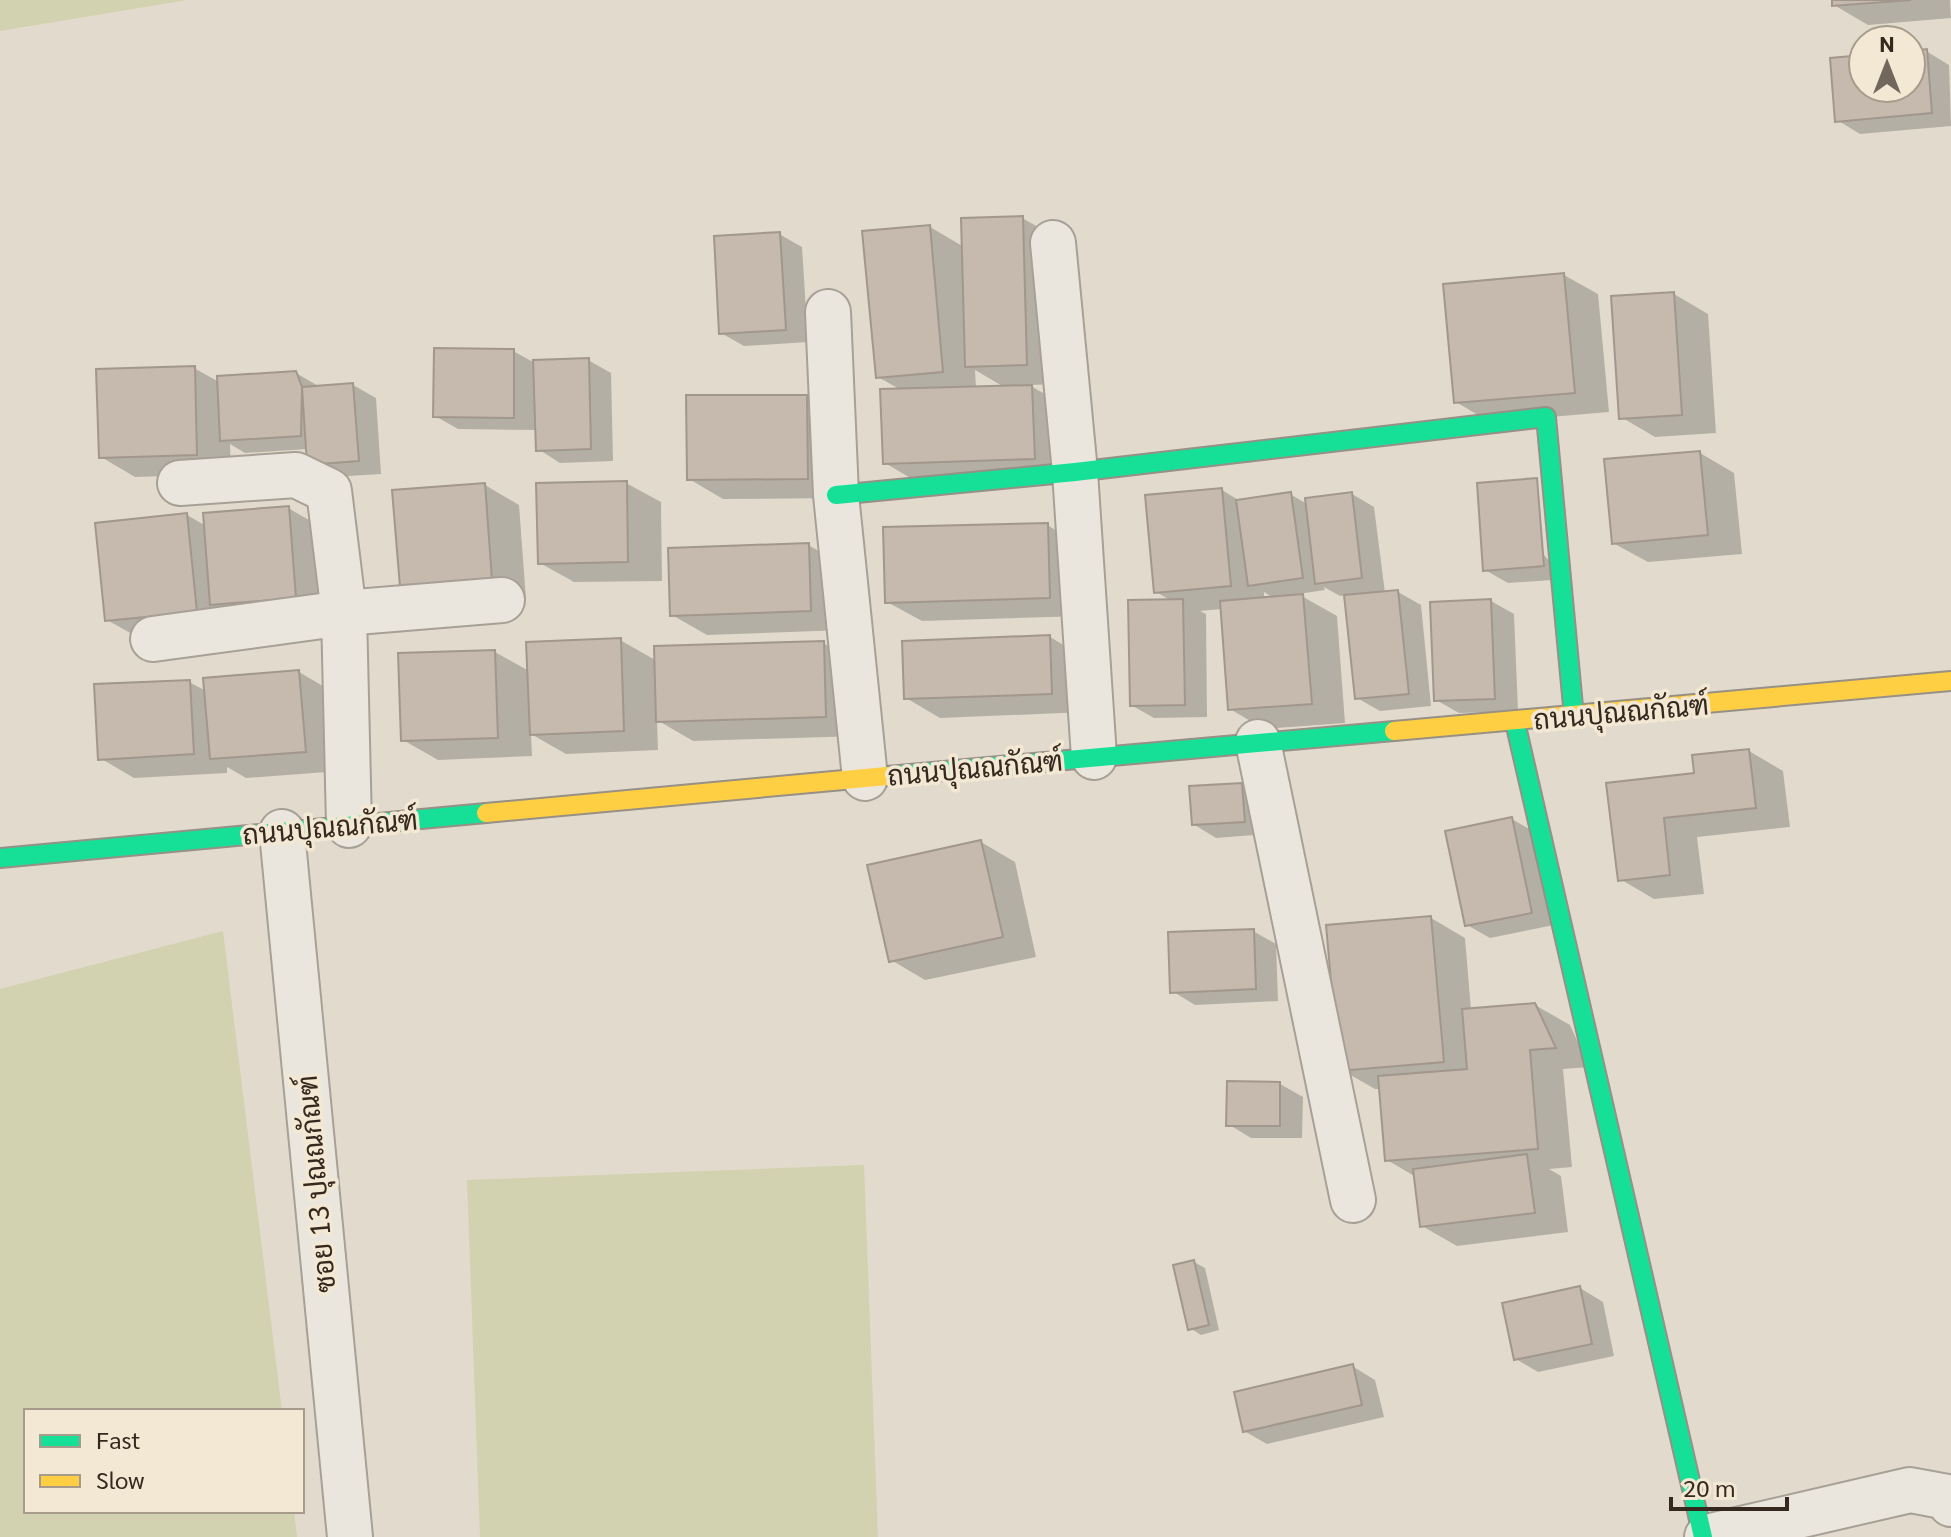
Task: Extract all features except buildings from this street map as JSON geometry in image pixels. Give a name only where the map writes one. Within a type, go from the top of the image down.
[{"type":"street","points":[[1053,243],[1075,472],[1094,757]]},
{"type":"street","points":[[828,312],[836,495],[865,778]]},
{"type":"street","points":[[836,495],[1075,472],[1546,417],[1574,717]]},
{"type":"street","points":[[180,483],[296,475],[329,491],[344,613],[349,825]]},
{"type":"street","points":[[153,639],[344,613],[502,600]]},
{"type":"street","name":"ถนนปุณณกัณฑ์","points":[[0,858],[1951,681]]},
{"type":"street","points":[[1515,722],[1705,1537],[1910,1490],[1947,1497],[1951,1504]]},
{"type":"street","points":[[1258,742],[1353,1200]]},
{"type":"street","name":"ซอย 13 ปุณณกัณฑ์","points":[[282,832],[350,1537]]},
{"type":"green space","points":[[0,0],[187,0],[0,31]]},
{"type":"green space","points":[[223,931],[282,1409],[24,1409],[24,1513],[294,1513],[297,1537],[0,1537],[0,989]]},
{"type":"green space","points":[[864,1165],[878,1537],[480,1537],[467,1180]]},
{"type":"traffic: fast","points":[[836,495],[1075,472],[1546,417],[1574,717]]},
{"type":"traffic: fast","points":[[1515,722],[1703,1537]]},
{"type":"traffic: fast","points":[[887,776],[1394,731]]},
{"type":"traffic: fast","points":[[0,858],[486,813]]},
{"type":"traffic: slow","points":[[1394,731],[1951,681]]},
{"type":"traffic: slow","points":[[486,813],[887,776]]}]
